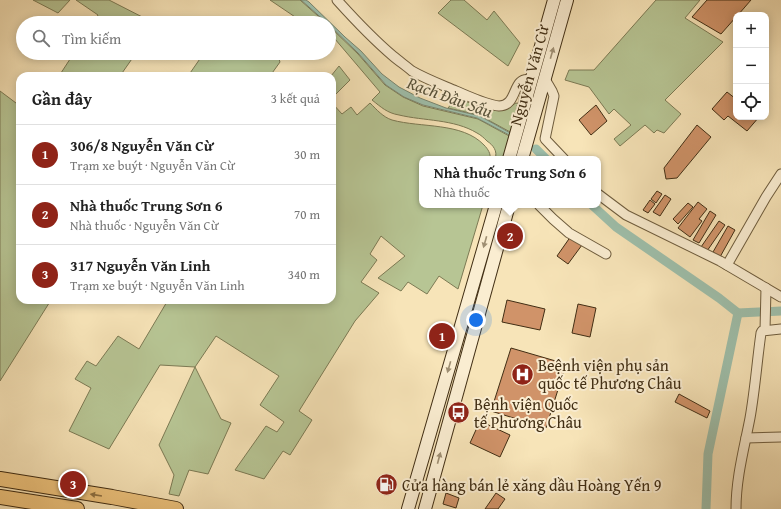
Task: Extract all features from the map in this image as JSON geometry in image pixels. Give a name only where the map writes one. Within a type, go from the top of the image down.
[{"type":"highway","points":[[0,479],[176,509]]},
{"type":"highway","points":[[0,497],[77,509]]},
{"type":"main road","name":"Nguyễn Văn Cừ","points":[[510,156],[554,0]]},
{"type":"main road","name":"Nguyễn Văn Cừ","points":[[523,156],[567,0]]},
{"type":"main road","points":[[408,509],[476,275],[506,208]]},
{"type":"main road","points":[[425,509],[489,278],[506,208]]},
{"type":"main road","points":[[476,275],[489,278]]},
{"type":"street","points":[[337,0],[379,44],[412,70],[429,80],[490,104],[504,105],[509,103],[512,99],[516,86],[524,80],[531,80]]},
{"type":"street","points":[[545,79],[554,96],[545,139],[561,156]]},
{"type":"street","points":[[512,99],[517,98],[522,100],[524,106]]},
{"type":"street","points":[[728,265],[766,197],[781,174]]},
{"type":"street","points":[[601,196],[626,215],[728,265],[781,297]]},
{"type":"street","points":[[542,208],[569,233],[606,254]]},
{"type":"street","points":[[736,509],[737,486],[750,416],[761,333],[765,328],[766,288]]},
{"type":"street","points":[[765,328],[781,329]]},
{"type":"street","points":[[746,438],[781,437]]},
{"type":"shaded area","points":[[33,0],[70,0],[58,13]]},
{"type":"shaded area","points":[[76,0],[109,0],[140,16],[97,16]]},
{"type":"shaded area","points":[[270,0],[300,0],[318,16],[294,16]]},
{"type":"shaded area","name":"Rạch Đầu Sấu","points":[[301,0],[306,0],[309,2],[323,16],[319,16]]},
{"type":"shaded area","points":[[451,0],[464,0],[487,20],[494,11],[520,43],[508,66],[438,13]]},
{"type":"shaded area","points":[[656,0],[700,0],[685,18],[723,42],[665,100],[681,114],[664,133],[657,130],[654,133],[645,125],[620,146],[614,139],[631,125],[614,109],[609,114],[589,87],[565,80],[569,70],[594,70]]},
{"type":"shaded area","name":"Rạch Đầu Sấu","points":[[336,28],[361,51],[382,74],[399,87],[420,98],[446,108],[480,116],[512,134],[511,136],[477,118],[423,105],[404,97],[386,85],[358,53],[336,32]]},
{"type":"shaded area","points":[[336,33],[358,54],[385,85],[403,97],[423,106],[478,119],[511,137],[505,156],[496,156],[491,144],[468,128],[449,123],[409,117],[388,111],[372,100],[380,92],[336,40]]},
{"type":"shaded area","points":[[69,60],[131,60],[123,72],[62,72]]},
{"type":"shaded area","points":[[199,60],[279,60],[280,62],[273,72],[191,72]]},
{"type":"shaded area","points":[[339,66],[350,80],[336,94],[336,72],[334,72]]},
{"type":"shaded area","points":[[0,91],[16,103],[16,304],[48,304],[0,381]]},
{"type":"shaded area","points":[[456,98],[492,110],[502,110],[516,103],[519,104],[512,133],[479,115],[448,108]]},
{"type":"shaded area","points":[[370,103],[389,119],[453,129],[475,138],[487,148],[490,156],[419,156],[419,208],[482,208],[458,289],[439,276],[427,294],[408,282],[401,291],[378,278],[405,256],[381,236],[370,254],[377,260],[361,282],[379,293],[355,321],[299,411],[312,420],[290,455],[283,451],[264,479],[235,470],[266,426],[277,432],[284,422],[260,405],[279,376],[216,336],[195,367],[160,365],[109,449],[69,431],[91,388],[75,379],[87,361],[96,366],[118,336],[139,349],[166,304],[336,304],[336,107],[342,114],[351,107],[357,115]]},
{"type":"shaded area","points":[[195,367],[221,419],[231,423],[208,474],[189,470],[179,496],[169,494],[174,475],[159,445]]},
{"type":"building","points":[[707,0],[751,0],[741,12],[733,12],[733,20],[721,34],[692,17]]},
{"type":"building","points":[[727,92],[733,97],[733,120],[728,116],[724,120],[712,109]]},
{"type":"building","points":[[596,105],[607,121],[591,135],[579,120]]},
{"type":"building","points":[[733,120],[756,120],[747,131]]},
{"type":"building","points":[[697,125],[711,137],[677,178],[666,179],[664,168]]},
{"type":"building","points":[[657,191],[662,194],[656,203],[651,199]]},
{"type":"building","points":[[665,195],[671,199],[660,216],[653,212]]},
{"type":"building","points":[[650,200],[655,204],[648,213],[643,210]]},
{"type":"building","points":[[698,202],[707,209],[699,219],[702,221],[690,237],[678,228]]},
{"type":"building","points":[[688,203],[693,207],[678,224],[673,219]]},
{"type":"building","points":[[710,211],[716,215],[699,243],[693,240]]},
{"type":"building","points":[[719,221],[725,225],[707,251],[701,247]]},
{"type":"building","points":[[728,226],[735,230],[720,257],[713,252]]},
{"type":"building","points":[[571,236],[582,245],[568,264],[557,256]]},
{"type":"building","points":[[507,300],[545,309],[540,330],[502,322]]},
{"type":"building","points":[[578,304],[596,308],[590,337],[572,333]]},
{"type":"building","points":[[511,348],[566,364],[546,428],[491,411]]},
{"type":"building","points":[[679,394],[710,411],[707,418],[675,402]]},
{"type":"building","points":[[480,421],[510,435],[500,457],[470,443]]},
{"type":"building","points":[[446,493],[459,498],[456,508],[443,504]]},
{"type":"building","points":[[496,493],[505,499],[498,509],[485,509]]},
{"type":"waterway","name":"Rạch Đầu Sấu","points":[[530,145],[536,149]]},
{"type":"waterway","points":[[536,149],[543,156]]},
{"type":"waterway","points":[[595,208],[616,227],[719,298],[738,313],[781,311]]},
{"type":"waterway","points":[[706,509],[708,454],[738,313]]},
{"type":"place","name":"Nhà thuốc Trung Sơn 6","points":[[510,236]]},
{"type":"place","name":"306/8 Nguyễn Văn Cừ","points":[[442,336]]},
{"type":"place","name":"Beệnh viện phụ sản quốc tế Phương Châu","points":[[523,374]]},
{"type":"place","name":"Bệnh viện Quốc tế Phương Châu","points":[[458,413]]},
{"type":"place","name":"317 Nguyễn Văn Linh","points":[[73,484]]},
{"type":"place","name":"Cửa hàng bán lẻ xăng dầu Hoàng Yến 9","points":[[386,485]]}]
